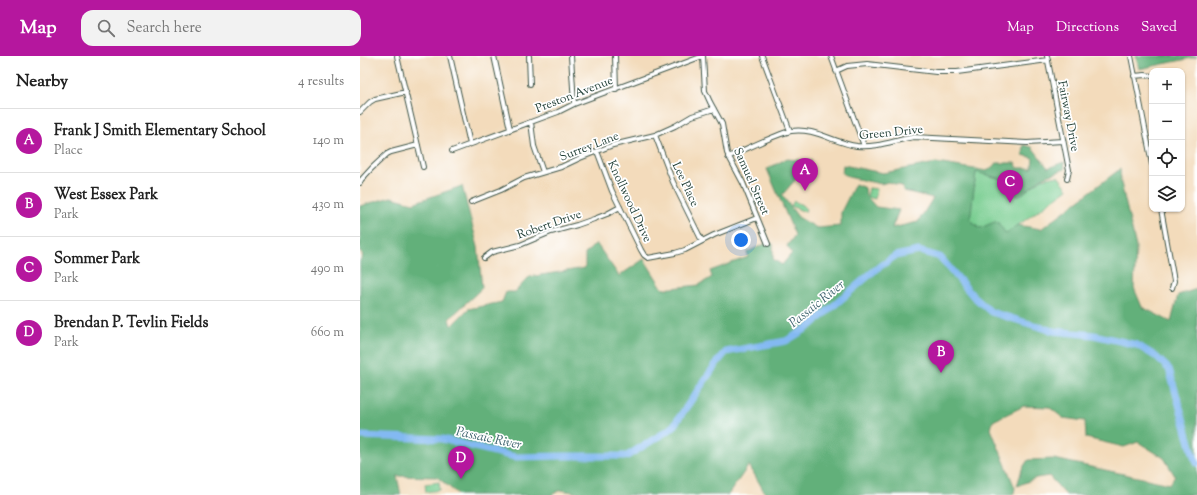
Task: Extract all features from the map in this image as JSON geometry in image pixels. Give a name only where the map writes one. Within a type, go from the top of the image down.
[{"type":"street","points":[[397,56],[423,167]]},
{"type":"street","points":[[450,56],[470,144]]},
{"type":"street","points":[[494,56],[510,129]]},
{"type":"street","points":[[528,56],[530,84]]},
{"type":"street","points":[[571,56],[574,104]]},
{"type":"street","points":[[615,56],[616,89]]},
{"type":"street","name":"Preston Avenue","points":[[452,151],[703,56]]},
{"type":"street","name":"Samuel Street","points":[[703,56],[706,91],[722,124],[728,157],[738,171],[768,244]]},
{"type":"street","points":[[762,56],[790,131]]},
{"type":"street","points":[[831,56],[864,146]]},
{"type":"street","points":[[1131,56],[1149,149]]},
{"type":"street","points":[[836,71],[847,66],[868,64],[936,72],[957,72],[1047,58]]},
{"type":"street","name":"Fairway Drive","points":[[1047,58],[1069,170],[1067,179]]},
{"type":"street","points":[[1134,76],[1149,76]]},
{"type":"street","points":[[360,112],[375,99],[406,92]]},
{"type":"street","name":"Surrey Lane","points":[[471,202],[501,190],[524,178],[561,168],[597,151],[654,135],[671,128],[692,116],[714,108]]},
{"type":"street","points":[[531,122],[534,146],[543,172]]},
{"type":"street","name":"Green Drive","points":[[728,157],[790,131],[813,132],[841,142],[864,146],[878,146],[905,138],[914,137],[1027,144],[1063,141]]},
{"type":"street","name":"Lee Place","points":[[654,135],[673,182],[702,241]]},
{"type":"street","points":[[360,183],[372,168],[387,154],[418,145]]},
{"type":"street","name":"Knollwood Drive","points":[[597,151],[612,191],[641,250],[646,257],[648,258],[675,253],[685,250],[702,241]]},
{"type":"street","name":"Robert Drive","points":[[484,258],[492,252],[520,245],[551,232],[577,225],[620,207]]},
{"type":"street","points":[[1162,212],[1174,281],[1172,288]]},
{"type":"street","points":[[702,241],[726,229],[757,218]]},
{"type":"green space","points":[[1136,56],[1197,56],[1197,57],[1139,69]]},
{"type":"green space","points":[[1024,145],[1032,147],[1048,168],[1064,162],[1065,169],[1042,178],[1018,197],[1001,179],[976,172],[970,220],[980,228],[997,221],[1006,234],[1017,225],[1041,229],[1120,169],[1121,183],[1136,247],[1134,288],[1142,307],[1171,322],[1178,295],[1197,289],[1197,495],[1066,495],[1049,476],[1036,478],[1017,486],[1022,469],[1028,460],[1054,459],[1170,484],[1175,476],[1164,458],[1138,442],[1124,447],[1086,438],[1085,421],[1063,418],[1049,407],[1024,406],[993,421],[991,429],[1015,488],[1014,493],[1010,495],[766,495],[749,465],[728,495],[589,495],[561,490],[551,495],[459,495],[437,477],[397,476],[401,495],[360,495],[360,261],[363,255],[360,252],[360,206],[391,197],[413,203],[462,186],[478,247],[482,288],[449,319],[451,326],[468,309],[502,302],[506,292],[515,292],[529,277],[585,268],[585,254],[596,243],[619,276],[644,259],[663,289],[699,285],[712,277],[710,271],[748,257],[747,252],[767,243],[773,244],[773,259],[782,265],[792,253],[787,246],[795,235],[767,169],[786,159],[812,161],[782,195],[798,217],[817,228],[841,226],[841,212],[855,184],[865,188],[866,196],[876,207],[899,210],[892,228],[918,222],[933,198],[904,191],[902,186],[888,182],[881,184],[848,177],[842,173],[843,165],[883,173],[936,163],[987,171],[997,163],[1015,163],[1018,168],[1032,168],[1033,158],[1023,155]]},
{"type":"green space","points":[[976,172],[1004,179],[1019,196],[1042,179],[1058,176],[1068,189],[1006,234],[980,228],[970,220]]},
{"type":"green space","points":[[869,188],[877,189],[875,199],[867,197]]},
{"type":"green space","points":[[794,201],[806,209],[805,212],[791,206]]},
{"type":"green space","points":[[439,482],[440,490],[426,492],[425,484]]},
{"type":"waterway","name":"Passaic River","points":[[360,436],[442,439],[515,457],[627,456],[672,428],[716,364],[726,352],[786,341],[809,327],[875,270],[895,256],[919,251],[940,257],[973,296],[991,312],[1053,331],[1094,335],[1137,345],[1155,356],[1169,369],[1197,463]]},
{"type":"place","name":"Frank J Smith Elementary School","points":[[805,191]]},
{"type":"place","name":"Sommer Park","points":[[1010,203]]},
{"type":"place","name":"West Essex Park","points":[[941,373]]},
{"type":"place","name":"Brendan P. Tevlin Fields","points":[[461,479]]}]
